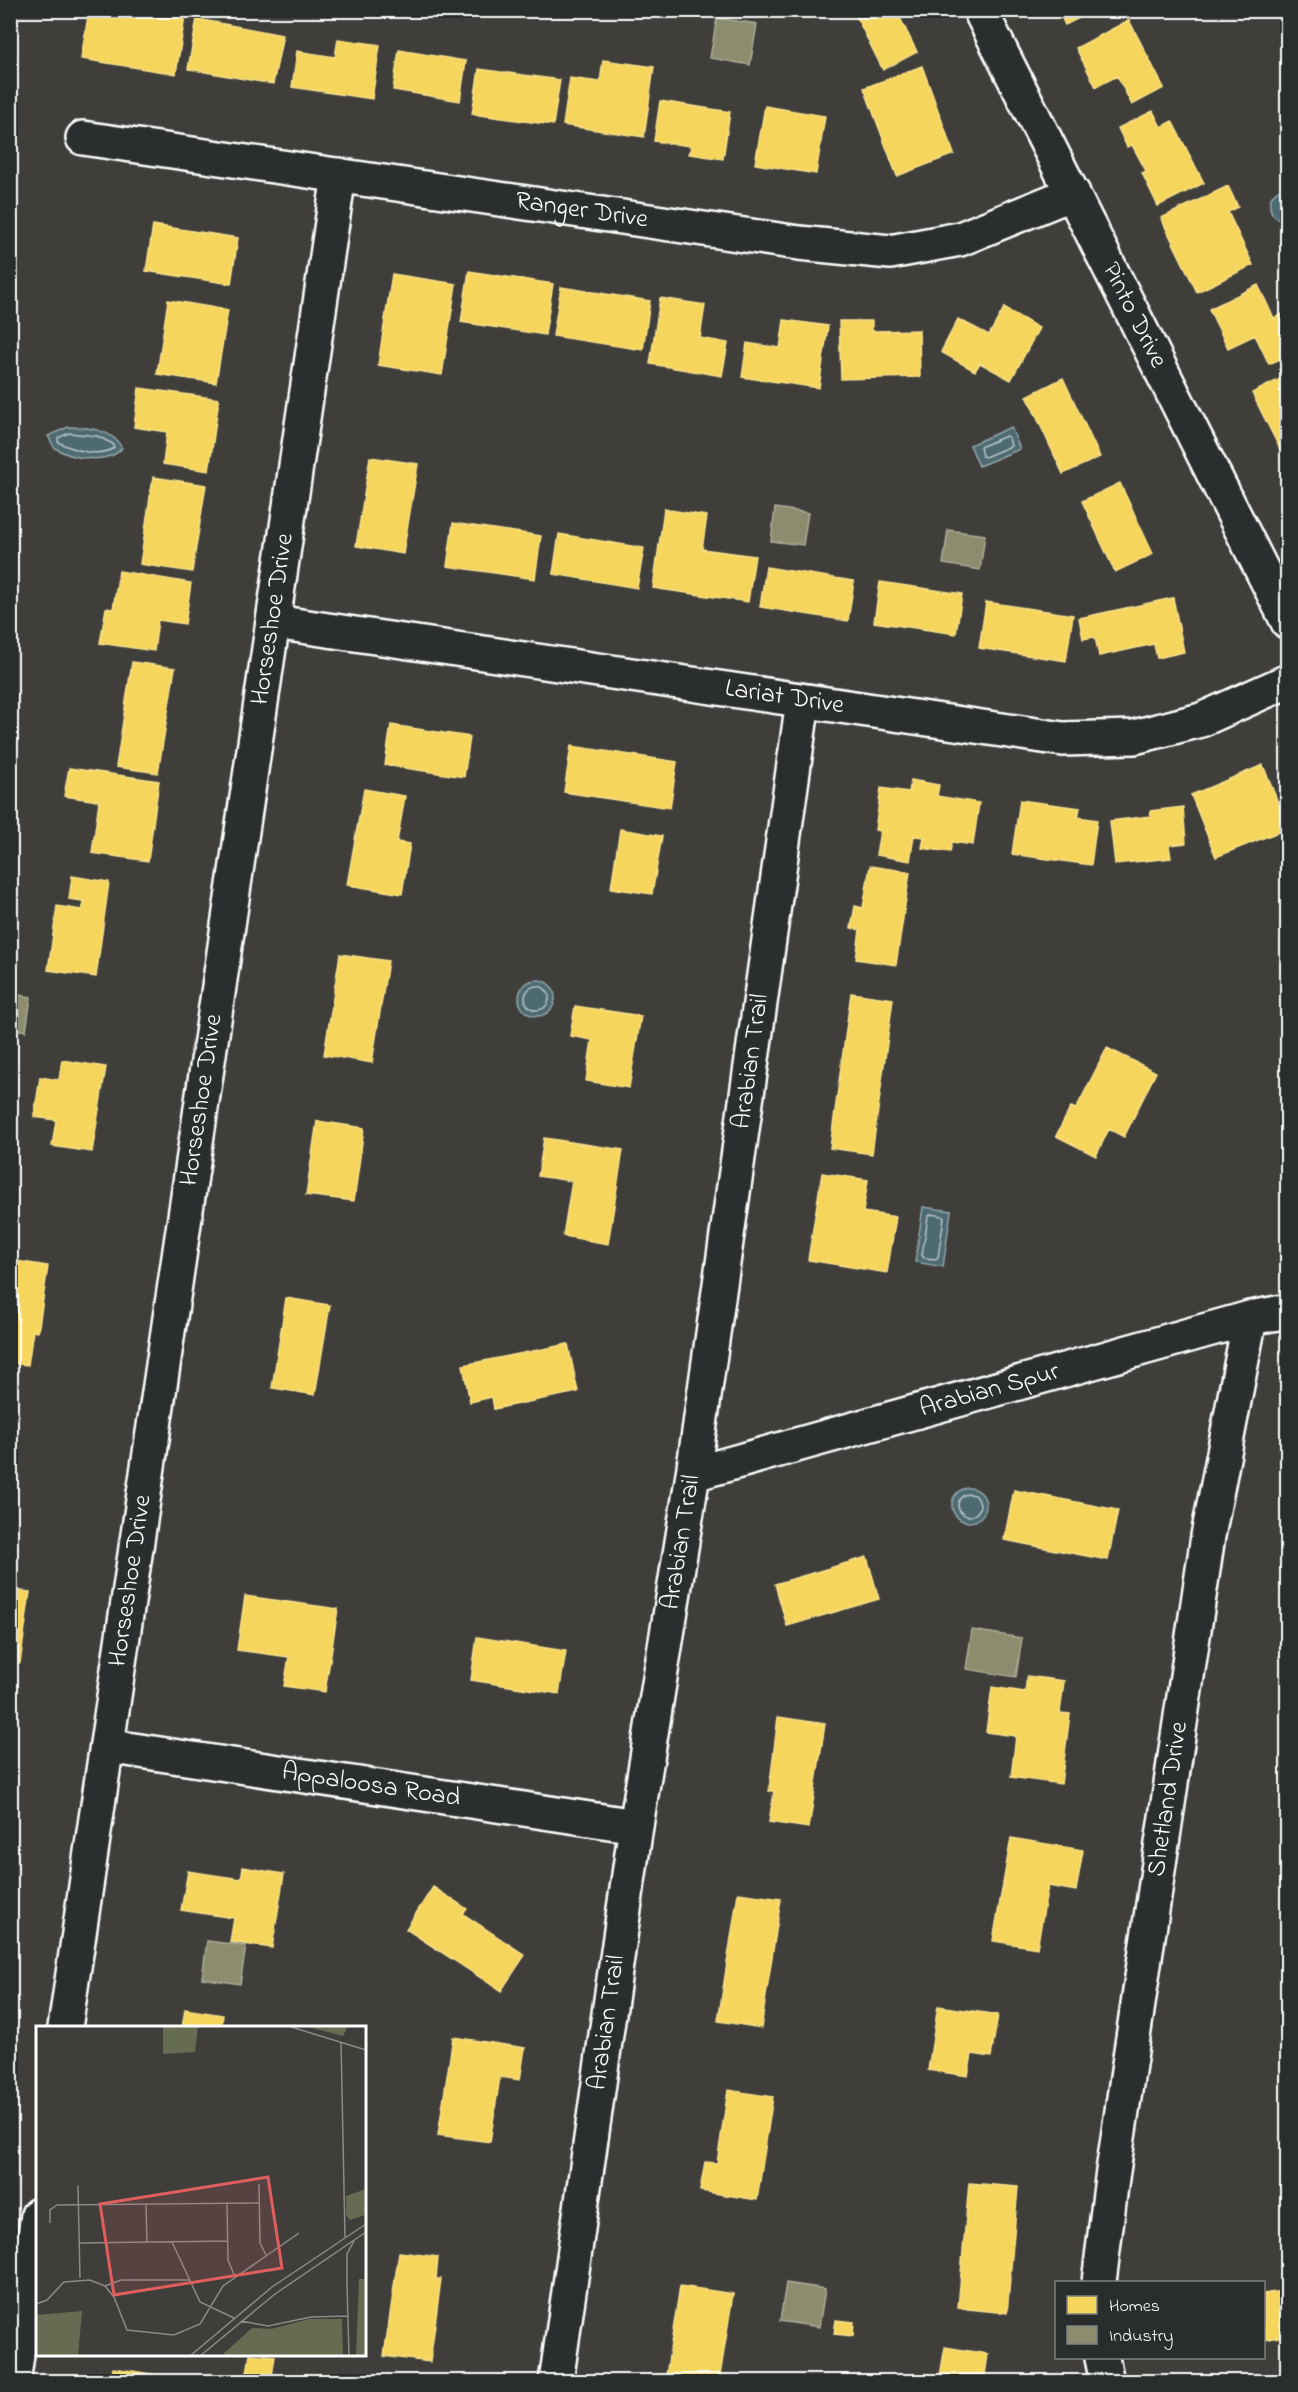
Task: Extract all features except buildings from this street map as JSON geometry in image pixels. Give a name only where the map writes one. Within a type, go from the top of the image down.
[{"type":"street","name":"Pinto Drive","points":[[980,10],[1287,622]]},
{"type":"street","name":"Ranger Drive","points":[[83,138],[787,242],[890,252],[960,239],[1073,193]]},
{"type":"street","name":"Horseshoe Drive","points":[[65,2026],[339,175]]},
{"type":"street","name":"Lariat Drive","points":[[274,622],[1063,739],[1134,737],[1201,720],[1287,681]]},
{"type":"street","name":"Arabian Trail","points":[[556,2382],[636,1826],[693,1474],[803,701]]},
{"type":"street","name":"Arabian Spur","points":[[693,1474],[1250,1318],[1287,1311]]},
{"type":"street","name":"Shetland Drive","points":[[1099,2281],[1113,2167],[1208,1536],[1250,1318]]},
{"type":"street","name":"Appaloosa Road","points":[[107,1746],[636,1826]]},
{"type":"street","points":[[13,2382],[36,2228]]},
{"type":"street","points":[[1102,2359],[1107,2382]]},
{"type":"water","points":[[1287,188],[1287,221],[1274,216],[1270,204],[1274,193]]},
{"type":"water","points":[[68,427],[99,430],[112,437],[122,448],[108,457],[99,458],[80,457],[62,452],[55,448],[48,436]]},
{"type":"water","points":[[1011,427],[1020,449],[979,466],[970,445]]},
{"type":"water","points":[[537,980],[550,985],[555,998],[550,1011],[537,1016],[524,1011],[519,998],[524,985]]},
{"type":"water","points":[[923,1207],[951,1211],[943,1267],[915,1262]]},
{"type":"water","points":[[969,1488],[981,1493],[986,1505],[981,1517],[969,1522],[957,1517],[952,1505],[957,1493]]}]
